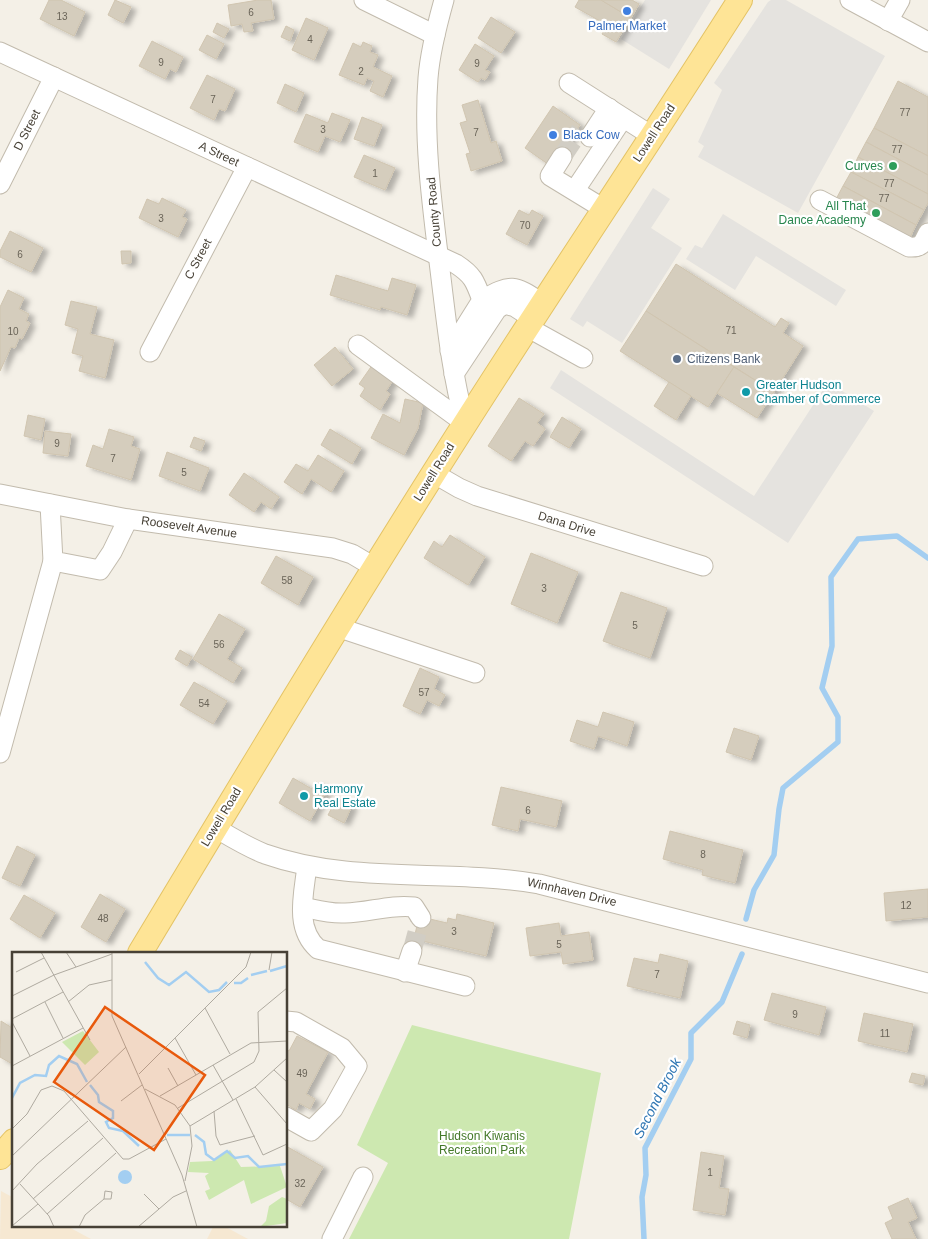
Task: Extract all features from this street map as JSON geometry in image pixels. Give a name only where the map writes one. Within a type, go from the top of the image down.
[{"type":"main road","name":"Lowell Road","points":[[141,952],[214,827],[374,567],[534,316],[740,0]]},
{"type":"main road","points":[[0,1157],[12,1143]]},
{"type":"street","points":[[364,0],[435,35]]},
{"type":"street","name":"County Road","points":[[444,0],[435,35],[428,77],[427,126],[438,256],[450,351],[465,423]]},
{"type":"street","points":[[850,0],[928,42]]},
{"type":"street","points":[[888,21],[900,0]]},
{"type":"street","name":"A Street","points":[[0,52],[456,264],[470,273],[477,285],[482,300]]},
{"type":"street","name":"D Street","points":[[0,184],[54,77]]},
{"type":"street","points":[[569,83],[652,136]]},
{"type":"street","points":[[585,133],[610,109]]},
{"type":"street","points":[[568,186],[610,109]]},
{"type":"street","points":[[567,161],[550,176],[604,209]]},
{"type":"street","name":"C Street","points":[[150,352],[247,167]]},
{"type":"street","points":[[820,200],[909,247],[917,247],[923,243],[928,232]]},
{"type":"street","points":[[450,351],[482,300],[508,288],[521,289],[534,316]]},
{"type":"street","points":[[454,374],[497,308],[505,304],[534,316],[583,358]]},
{"type":"street","points":[[358,345],[465,423]]},
{"type":"street","name":"Dana Drive","points":[[434,473],[477,496],[703,566]]},
{"type":"street","name":"Roosevelt Avenue","points":[[0,494],[128,519],[333,548],[352,554],[374,567]]},
{"type":"street","points":[[0,753],[53,561],[50,504]]},
{"type":"street","points":[[53,561],[100,570],[112,552],[128,519]]},
{"type":"street","points":[[337,627],[475,673]]},
{"type":"street","name":"Winnhaven Drive","points":[[214,827],[263,853],[307,866],[336,871],[382,874],[476,876],[539,884],[928,983]]},
{"type":"street","points":[[307,866],[303,924],[310,942],[318,949],[465,986]]},
{"type":"street","points":[[303,907],[332,913],[346,913],[408,906],[414,907],[421,918]]},
{"type":"street","points":[[404,972],[412,951]]},
{"type":"street","points":[[288,1021],[296,1022],[342,1048],[357,1066],[333,1109],[311,1131],[288,1118]]},
{"type":"street","points":[[332,1239],[363,1177]]},
{"type":"shaded area","points":[[645,0],[711,0],[669,69],[621,39]]},
{"type":"shaded area","points":[[771,0],[786,0],[885,56],[798,213],[698,157],[704,146],[698,142],[722,90],[714,83]]},
{"type":"shaded area","points":[[653,188],[670,199],[651,228],[682,248],[622,343],[587,321],[583,327],[570,319]]},
{"type":"shaded area","points":[[723,214],[846,290],[836,306],[756,256],[735,290],[686,259],[695,245],[702,248]]},
{"type":"shaded area","points":[[561,370],[754,496],[828,382],[874,411],[788,543],[550,388]]},
{"type":"shaded area","points":[[1,1191],[12,1197],[12,1226],[67,1226],[91,1239],[0,1239]]},
{"type":"shaded area","points":[[214,1226],[224,1226],[248,1239],[207,1239]]},
{"type":"green space","name":"Hudson Kiwanis Recreation Park","points":[[412,1025],[601,1073],[569,1239],[349,1239],[388,1163],[357,1145]]},
{"type":"building","points":[[49,0],[61,0],[85,12],[74,36],[40,19]]},
{"type":"building","points":[[115,0],[131,7],[123,23],[108,15]]},
{"type":"building","points":[[258,0],[271,0],[274,19],[251,23],[253,31],[244,32],[242,24],[231,26],[228,5]]},
{"type":"building","points":[[579,0],[601,0],[631,18],[616,42],[602,34],[607,25],[575,7]]},
{"type":"building","name":"Palmer Market","points":[[601,0],[632,0],[639,4],[631,18]]},
{"type":"building","points":[[491,17],[515,32],[501,53],[478,38]]},
{"type":"building","points":[[306,18],[328,28],[314,60],[292,50]]},
{"type":"building","points":[[217,23],[229,29],[224,38],[213,32]]},
{"type":"building","points":[[286,26],[294,30],[290,41],[281,37]]},
{"type":"building","points":[[207,35],[224,44],[216,59],[199,50]]},
{"type":"building","points":[[152,41],[183,57],[176,72],[170,69],[165,79],[139,66]]},
{"type":"building","points":[[363,42],[372,46],[370,52],[378,55],[373,67],[392,76],[383,97],[370,91],[374,81],[367,78],[364,85],[339,75],[353,43],[361,47]]},
{"type":"building","points":[[475,44],[494,56],[485,70],[490,72],[485,80],[481,78],[478,82],[459,70]]},
{"type":"building","points":[[207,75],[235,89],[225,111],[219,109],[214,120],[190,108]]},
{"type":"building","points":[[898,81],[928,97],[928,156],[874,128]]},
{"type":"building","points":[[285,84],[304,93],[296,112],[277,103]]},
{"type":"building","points":[[478,100],[491,143],[496,141],[502,161],[471,171],[466,154],[470,153],[460,123],[467,121],[462,105]]},
{"type":"building","name":"Black Cow","points":[[553,106],[580,125],[552,167],[525,148]]},
{"type":"building","points":[[332,113],[350,120],[340,142],[325,136],[318,152],[294,142],[306,114],[328,123]]},
{"type":"building","points":[[362,117],[382,125],[374,146],[354,139]]},
{"type":"building","points":[[874,128],[928,156],[928,175],[866,142]]},
{"type":"building","name":"Curves","points":[[866,142],[928,175],[928,194],[858,157]]},
{"type":"building","points":[[364,155],[395,168],[385,190],[354,177]]},
{"type":"building","points":[[858,157],[928,194],[928,203],[924,210],[851,172]]},
{"type":"building","points":[[851,172],[924,210],[916,225],[843,186]]},
{"type":"building","name":"All That Dance Academy","points":[[843,186],[916,225],[909,240],[835,201]]},
{"type":"building","points":[[162,198],[186,210],[182,217],[187,219],[178,237],[139,218],[147,199],[159,204]]},
{"type":"building","points":[[519,210],[529,215],[532,210],[543,216],[527,245],[506,234]]},
{"type":"building","points":[[10,231],[43,248],[31,272],[0,257],[0,251]]},
{"type":"building","points":[[121,251],[131,251],[131,263],[122,264]]},
{"type":"building","points":[[676,264],[775,327],[781,318],[789,323],[783,333],[803,346],[774,392],[646,311]]},
{"type":"building","points":[[336,275],[388,291],[392,278],[416,285],[407,315],[381,307],[380,310],[330,295]]},
{"type":"building","points":[[8,290],[24,298],[19,309],[29,314],[26,321],[30,323],[22,339],[19,338],[15,348],[11,347],[0,371],[0,307]]},
{"type":"building","points":[[71,301],[97,307],[90,334],[114,340],[105,378],[79,371],[83,356],[72,353],[78,329],[65,325]]},
{"type":"building","name":"Citizens Bank","points":[[646,311],[734,367],[708,407],[620,351]]},
{"type":"building","points":[[335,347],[353,369],[332,386],[314,365]]},
{"type":"building","points":[[373,364],[394,379],[386,391],[390,394],[380,410],[360,396],[365,388],[359,384]]},
{"type":"building","name":"Greater Hudson Chamber of Commerce","points":[[734,367],[774,392],[757,418],[717,393]]},
{"type":"building","points":[[669,382],[691,396],[676,420],[654,406]]},
{"type":"building","points":[[519,398],[544,414],[537,423],[545,429],[533,446],[525,441],[511,461],[488,446]]},
{"type":"building","points":[[405,399],[423,403],[418,428],[404,455],[371,438],[383,414],[400,423]]},
{"type":"building","points":[[28,415],[45,419],[41,440],[24,436]]},
{"type":"building","points":[[562,417],[581,429],[569,448],[550,437]]},
{"type":"building","points":[[109,429],[134,437],[131,446],[140,449],[131,480],[86,466],[93,445],[103,449]]},
{"type":"building","points":[[330,429],[361,448],[352,464],[321,445]]},
{"type":"building","points":[[45,431],[71,434],[68,456],[43,453]]},
{"type":"building","points":[[194,437],[205,441],[201,451],[190,447]]},
{"type":"building","points":[[167,452],[209,468],[200,491],[159,476]]},
{"type":"building","points":[[318,455],[344,471],[331,492],[311,479],[302,494],[284,482],[296,464],[308,471]]},
{"type":"building","points":[[244,473],[279,497],[271,509],[261,502],[254,512],[229,495]]},
{"type":"building","points":[[450,535],[485,557],[468,585],[424,558],[434,541],[442,547]]},
{"type":"building","points":[[531,553],[578,572],[557,623],[511,604]]},
{"type":"building","points":[[276,556],[313,577],[298,605],[261,583]]},
{"type":"building","points":[[621,592],[667,608],[650,658],[603,641]]},
{"type":"building","points":[[219,614],[245,629],[227,659],[242,668],[233,683],[193,659]]},
{"type":"building","points":[[180,650],[192,657],[187,666],[175,659]]},
{"type":"building","points":[[420,668],[439,677],[434,689],[445,695],[439,706],[427,700],[420,714],[403,706]]},
{"type":"building","points":[[194,682],[227,701],[213,724],[180,705]]},
{"type":"building","points":[[603,712],[634,722],[627,746],[598,736],[594,749],[570,741],[577,720],[598,727]]},
{"type":"building","points":[[734,728],[759,736],[751,760],[726,752]]},
{"type":"building","name":"Harmony Real Estate","points":[[293,778],[312,789],[316,782],[328,788],[310,821],[279,803]]},
{"type":"building","points":[[501,787],[562,801],[556,827],[520,819],[518,831],[492,825]]},
{"type":"building","points":[[337,798],[352,806],[344,823],[328,815]]},
{"type":"building","points":[[670,831],[743,850],[735,883],[702,875],[703,870],[663,859]]},
{"type":"building","points":[[17,846],[35,855],[20,886],[2,878]]},
{"type":"building","points":[[928,889],[928,917],[886,921],[884,893]]},
{"type":"building","points":[[100,894],[125,909],[106,942],[81,927]]},
{"type":"building","points":[[24,895],[55,913],[40,938],[10,919]]},
{"type":"building","points":[[457,914],[494,923],[486,956],[414,939],[418,921],[429,923],[430,919],[447,923],[448,918],[456,920]]},
{"type":"building","points":[[559,923],[561,936],[589,932],[593,960],[563,964],[561,952],[530,956],[526,928]]},
{"type":"building","points":[[660,954],[688,961],[680,998],[627,986],[634,958],[658,963]]},
{"type":"building","points":[[772,993],[826,1007],[819,1035],[764,1020]]},
{"type":"building","points":[[864,1013],[913,1024],[907,1052],[858,1041]]},
{"type":"building","points":[[1,1021],[12,1028],[12,1064],[0,1057]]},
{"type":"building","points":[[737,1021],[750,1025],[747,1038],[733,1034]]},
{"type":"building","points":[[297,1036],[328,1052],[306,1094],[315,1099],[310,1109],[299,1103],[296,1110],[288,1105],[289,1051]]},
{"type":"building","points":[[912,1073],[925,1076],[923,1085],[909,1082]]},
{"type":"building","points":[[288,1147],[323,1167],[300,1207],[288,1200]]},
{"type":"building","points":[[701,1152],[724,1156],[719,1188],[729,1189],[725,1215],[693,1210]]},
{"type":"building","points":[[908,1198],[917,1218],[908,1222],[916,1239],[892,1239],[885,1223],[893,1219],[888,1207]]},
{"type":"waterway","name":"Second Brook","points":[[746,919],[754,890],[774,855],[783,788],[838,742],[838,717],[822,688],[832,646],[831,577],[858,539],[897,536],[928,558]]},
{"type":"waterway","name":"Second Brook","points":[[644,1239],[642,1197],[646,1175],[645,1148],[691,1059],[691,1033],[722,1002],[742,954]]},
{"type":"tunnel","points":[[562,157],[580,130]]},
{"type":"tunnel","points":[[412,951],[421,918]]},
{"type":"place","name":"Palmer Market","points":[[627,11]]},
{"type":"place","name":"Black Cow","points":[[553,135]]},
{"type":"place","name":"Curves","points":[[893,166]]},
{"type":"place","name":"All That Dance Academy","points":[[876,213]]},
{"type":"place","name":"Citizens Bank","points":[[677,359]]},
{"type":"place","name":"Greater Hudson Chamber of Commerce","points":[[746,392]]},
{"type":"place","name":"Harmony Real Estate","points":[[304,796]]}]
